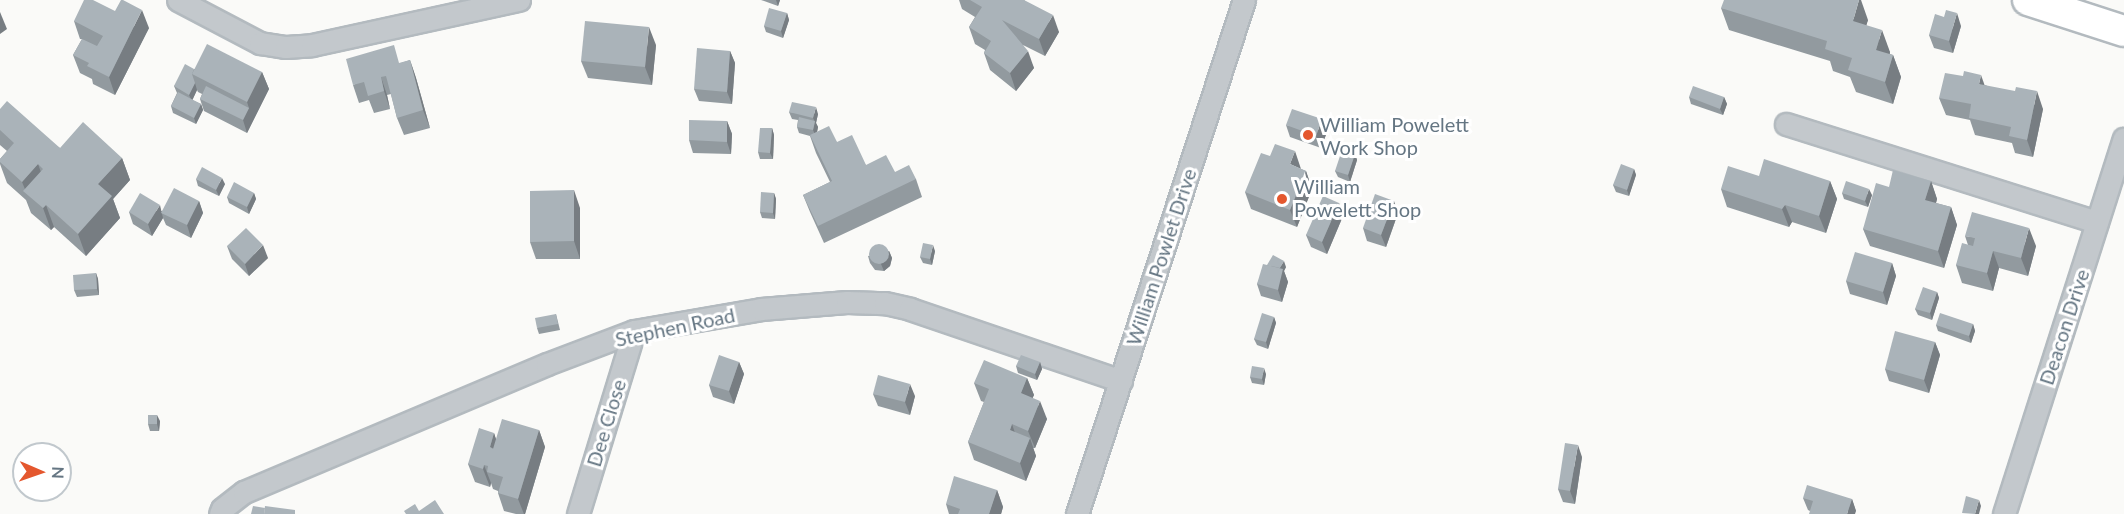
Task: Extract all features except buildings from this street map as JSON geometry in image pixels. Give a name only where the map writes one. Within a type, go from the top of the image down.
[{"type":"main road","points":[[2028,0],[2124,31]]},
{"type":"street","points":[[178,0],[260,43],[286,47],[312,45],[519,0]]},
{"type":"street","name":"William Powlet Drive","points":[[1077,514],[1244,0]]},
{"type":"street","points":[[1786,124],[2097,222]]},
{"type":"street","name":"Deacon Drive","points":[[2004,514],[2124,139]]},
{"type":"street","name":"Stephen Road","points":[[220,514],[222,509],[244,492],[547,364],[634,332],[761,309],[847,303],[885,303],[910,309],[1121,381]]},
{"type":"street","name":"Dee Close","points":[[578,514],[634,332]]},
{"type":"place","name":"William Powelett Work Shop","points":[[1308,135]]},
{"type":"place","name":"William Powelett Shop","points":[[1282,199]]}]
